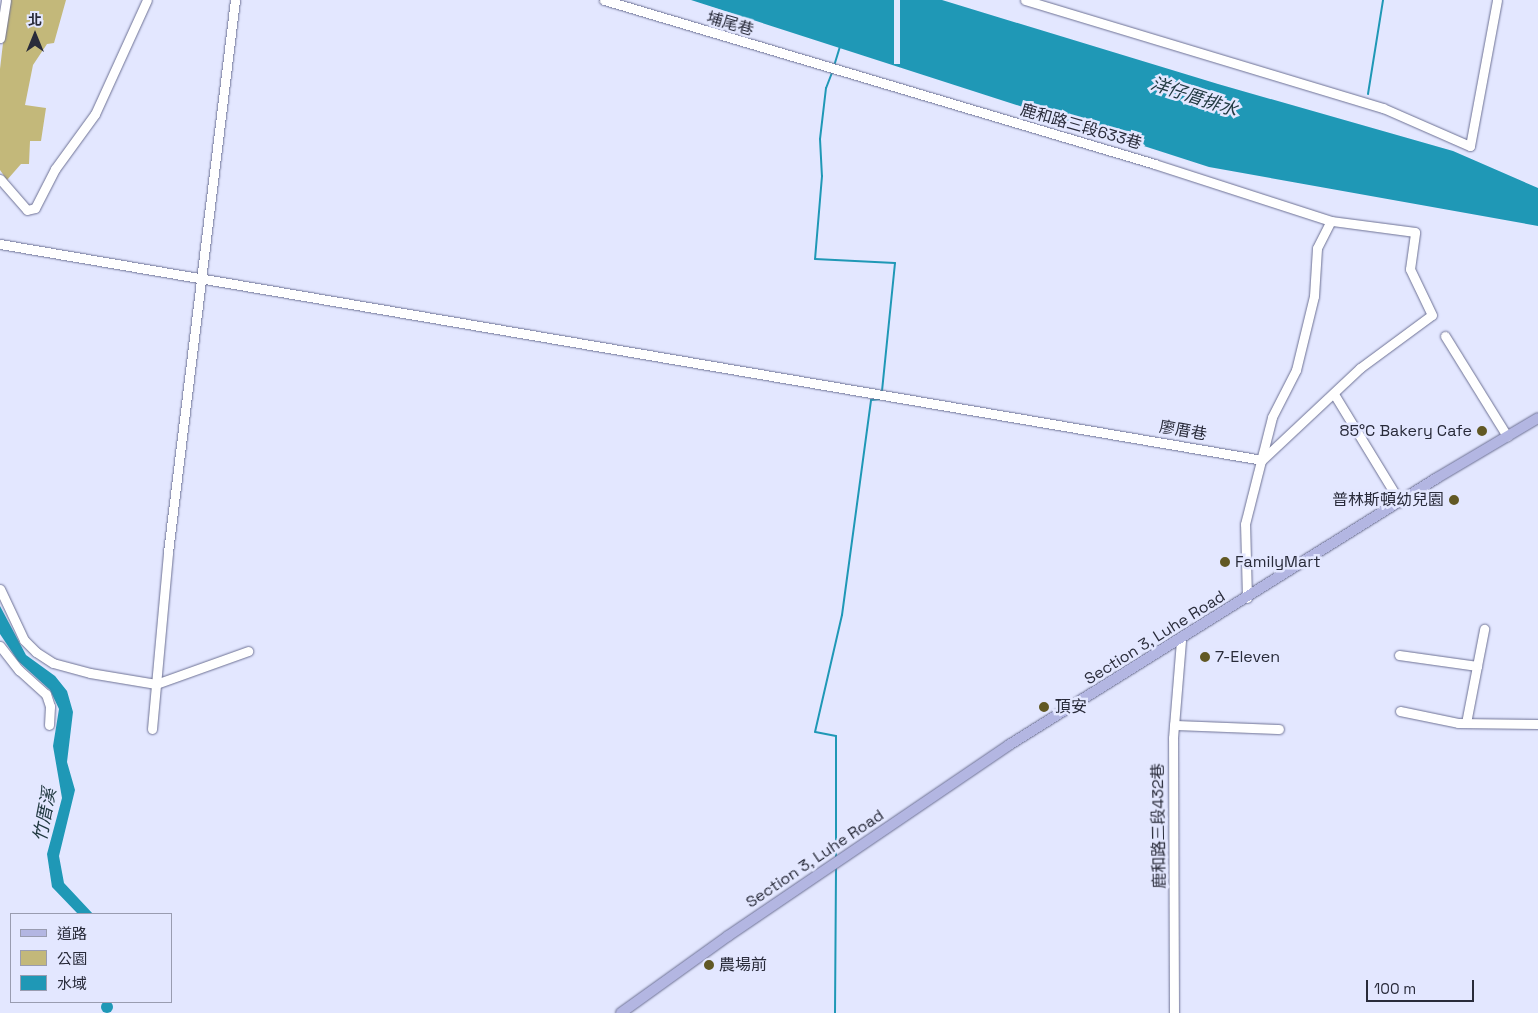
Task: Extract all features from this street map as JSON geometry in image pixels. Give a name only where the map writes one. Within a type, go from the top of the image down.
[{"type":"main road","name":"Section 3, Luhe Road","points":[[622,1013],[713,946],[1009,745],[1538,418]]},
{"type":"street","points":[[0,38],[6,0]]},
{"type":"street","points":[[0,179],[27,210],[35,208],[55,169],[94,114],[147,0]]},
{"type":"street","points":[[152,729],[168,552],[236,0]]},
{"type":"street","name":"埔尾巷","points":[[604,0],[821,65]]},
{"type":"street","points":[[1025,0],[1383,108],[1470,146],[1497,0]]},
{"type":"street","name":"鹿和路三段633巷","points":[[821,65],[1155,164],[1331,221],[1415,232],[1410,269],[1432,315],[1360,368],[1334,394]]},
{"type":"street","points":[[1247,598],[1245,524],[1272,417],[1296,370],[1314,296],[1317,248],[1331,221]]},
{"type":"street","name":"廖厝巷","points":[[0,244],[202,277],[1262,460]]},
{"type":"street","points":[[1445,336],[1508,436]]},
{"type":"street","points":[[1262,460],[1334,394],[1400,502]]},
{"type":"street","points":[[0,589],[24,640],[53,663],[156,684],[248,652]]},
{"type":"street","points":[[1466,723],[1484,629]]},
{"type":"street","name":"鹿和路三段432巷","points":[[1174,1013],[1174,725],[1181,640]]},
{"type":"street","points":[[0,646],[19,670],[46,694],[50,706],[49,725]]},
{"type":"street","points":[[1399,655],[1477,666]]},
{"type":"street","points":[[1400,712],[1466,723],[1538,724]]},
{"type":"street","points":[[1174,725],[1279,729]]},
{"type":"green space","points":[[8,0],[66,0],[54,43],[47,44],[33,65],[25,105],[46,108],[41,141],[30,141],[29,164],[21,164],[7,180],[0,170],[0,69]]},
{"type":"water","name":"洋仔厝排水","points":[[691,0],[942,0],[1218,84],[1453,151],[1538,188],[1538,226],[1209,167]]},
{"type":"water","points":[[0,606],[26,655],[55,676],[67,691],[73,712],[67,762],[75,790],[59,856],[64,883],[92,913],[77,913],[52,887],[47,854],[62,798],[53,746],[59,709],[50,690],[18,661],[0,634]]},
{"type":"water","points":[[103,1003],[111,1003],[113,1009],[109,1013],[105,1013],[101,1009]]},
{"type":"pier","points":[[894,0],[900,0],[900,64],[894,64]]},
{"type":"waterway","points":[[1368,94],[1383,0]]},
{"type":"waterway","points":[[834,66],[840,46]]},
{"type":"waterway","points":[[833,70],[826,88],[820,139],[822,176],[815,259],[895,263],[882,391]]},
{"type":"waterway","points":[[836,858],[836,736],[815,732],[842,615],[871,400],[881,399]]},
{"type":"waterway","points":[[835,1013],[836,868]]},
{"type":"place","name":"85°C Bakery Cafe","points":[[1482,431]]},
{"type":"place","name":"普林斯頓幼兒園","points":[[1454,500]]},
{"type":"place","name":"FamilyMart","points":[[1225,562]]},
{"type":"place","name":"7-Eleven","points":[[1205,657]]},
{"type":"place","name":"頂安","points":[[1044,707]]},
{"type":"place","name":"農場前","points":[[709,965]]},
{"type":"water label","name":"竹厝溪","points":[[45,815]]}]
